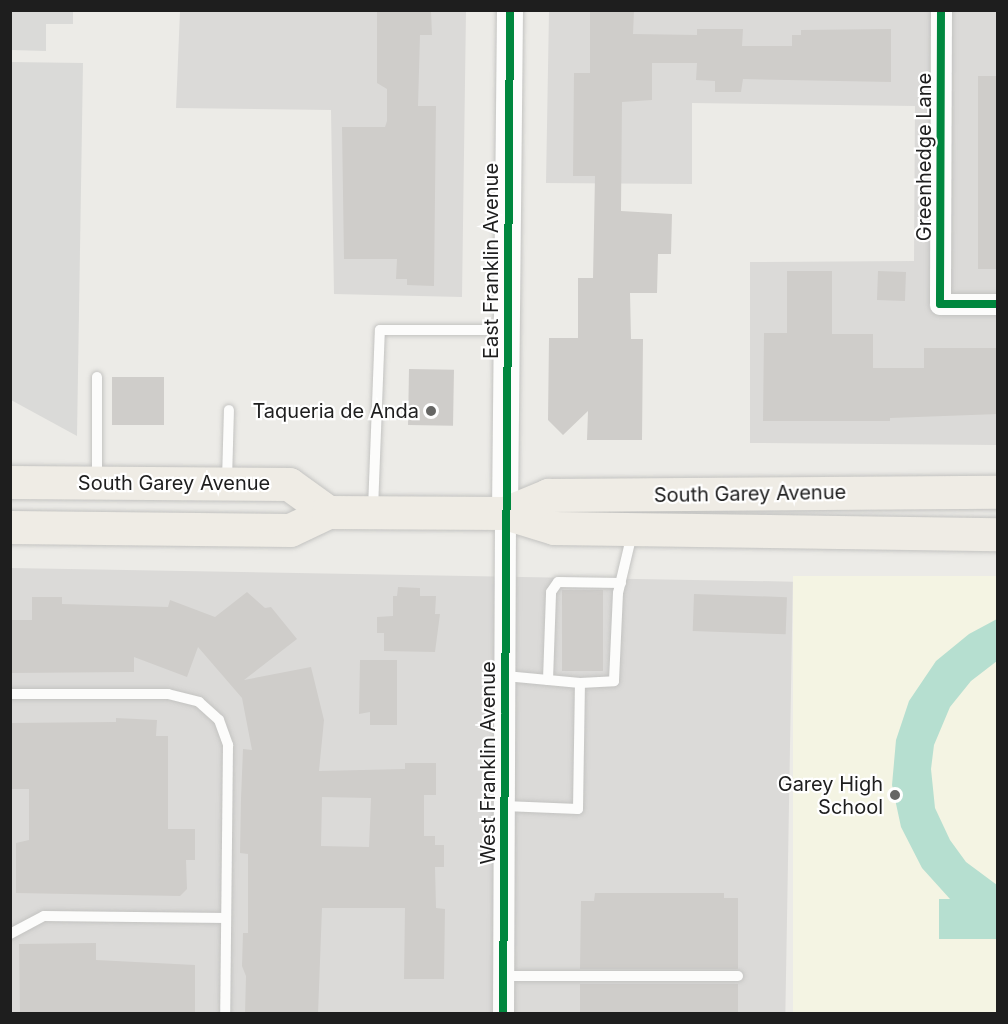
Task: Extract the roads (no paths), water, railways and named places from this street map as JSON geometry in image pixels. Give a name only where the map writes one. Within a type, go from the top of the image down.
[{"type":"main road","name":"South Garey Avenue","points":[[10,482],[289,484],[328,512]]},
{"type":"main road","name":"South Garey Avenue","points":[[506,513],[548,495],[998,492]]},
{"type":"main road","name":"South Garey Avenue","points":[[10,527],[290,530],[328,512],[373,512],[506,513],[554,528],[998,534]]},
{"type":"street","name":"East Franklin Avenue","points":[[506,513],[510,10]]},
{"type":"street","name":"Greenhedge Lane","points":[[941,10],[940,304],[998,304]]},
{"type":"street","name":"West Franklin Avenue","points":[[503,1014],[506,513]]},
{"type":"lane","points":[[373,512],[380,330],[507,330]]},
{"type":"lane","points":[[97,377],[97,482]]},
{"type":"lane","points":[[226,483],[229,410]]},
{"type":"lane","points":[[505,676],[580,683],[614,681],[621,583],[632,530]]},
{"type":"lane","points":[[548,680],[551,592],[558,582],[621,583]]},
{"type":"lane","points":[[504,806],[578,809],[580,683]]},
{"type":"lane","points":[[10,694],[168,694],[199,702],[219,720],[228,745],[225,1014]]},
{"type":"lane","points":[[10,934],[44,916],[226,918]]},
{"type":"lane","points":[[504,976],[738,976]]},
{"type":"place","name":"Taqueria de Anda","points":[[431,411]]},
{"type":"place","name":"Garey High School","points":[[895,795]]}]
